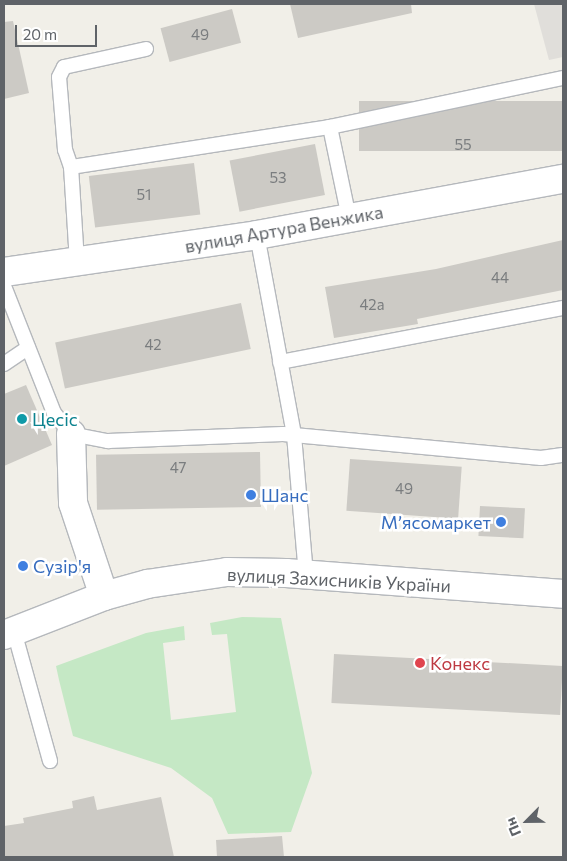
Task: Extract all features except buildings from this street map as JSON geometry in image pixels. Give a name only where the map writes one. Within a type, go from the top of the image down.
[{"type":"street","name":"вулиця Артура Венжика","points":[[4,272],[257,236],[563,179]]},
{"type":"street","points":[[71,434],[73,503],[104,596]]},
{"type":"street","name":"вулиця Захисників України","points":[[9,633],[104,596],[192,576],[228,572],[306,575],[563,594]]},
{"type":"lane","points":[[77,262],[71,167],[65,150],[59,77],[64,67],[146,49]]},
{"type":"lane","points":[[71,167],[330,127],[563,78]]},
{"type":"lane","points":[[330,127],[349,218]]},
{"type":"lane","points":[[257,236],[294,435],[306,575]]},
{"type":"lane","points":[[4,286],[54,413],[71,434],[108,441],[294,435],[542,458],[563,455]]},
{"type":"lane","points":[[280,362],[563,308]]},
{"type":"lane","points":[[4,364],[28,348]]},
{"type":"lane","points":[[9,633],[50,761]]},
{"type":"shaded area","points":[[534,4],[563,4],[563,57],[549,60]]},
{"type":"green space","points":[[242,617],[281,618],[312,773],[291,832],[228,834],[212,798],[171,768],[73,736],[59,680],[56,666],[146,633],[184,626],[185,640],[163,643],[171,720],[236,712],[227,634],[212,635],[210,623]]},
{"type":"place","name":"Цесіс","points":[[22,419]]},
{"type":"place","name":"Шанс","points":[[251,495]]},
{"type":"place","name":"Мʼясомаркет","points":[[501,522]]},
{"type":"place","name":"Сузір'я","points":[[23,566]]},
{"type":"place","name":"Конекс","points":[[420,663]]}]
